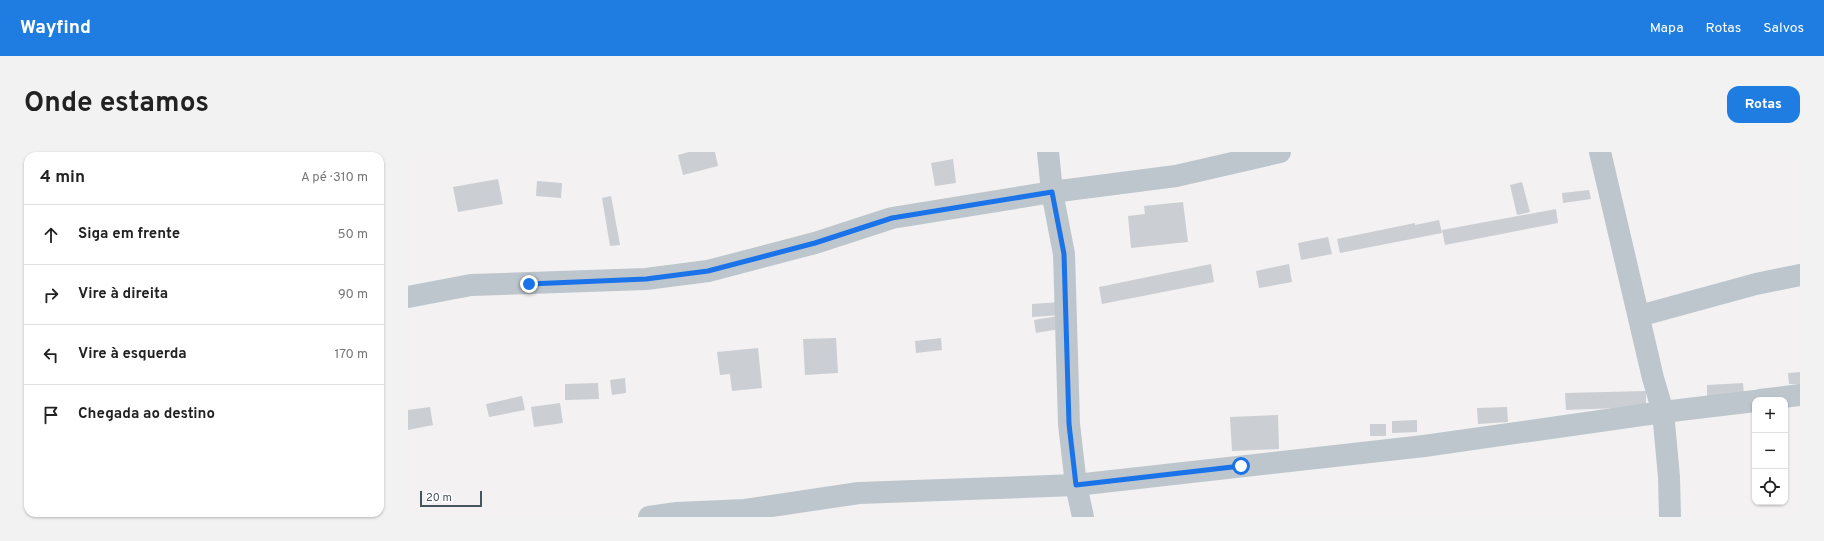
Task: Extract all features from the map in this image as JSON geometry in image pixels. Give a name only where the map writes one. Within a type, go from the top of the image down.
[{"type":"street","points":[[1048,152],[1052,192],[1064,254],[1069,424],[1076,485],[1083,517]]},
{"type":"street","points":[[408,296],[471,285],[646,279],[708,271],[815,243],[892,218],[1052,192],[1176,176],[1280,152]]},
{"type":"street","points":[[1600,152],[1663,412],[1669,477],[1670,517]]},
{"type":"street","points":[[1639,316],[1756,284],[1800,275]]},
{"type":"street","points":[[1784,397],[1800,395]]},
{"type":"street","points":[[649,517],[677,512],[745,510],[859,493],[1076,485],[1424,446],[1663,412],[1752,401]]},
{"type":"building","points":[[689,152],[715,152],[718,166],[683,175],[678,155]]},
{"type":"building","points":[[953,159],[956,183],[935,186],[931,163]]},
{"type":"building","points":[[498,179],[503,204],[458,212],[453,187]]},
{"type":"building","points":[[537,181],[562,183],[561,198],[536,196]]},
{"type":"building","points":[[1522,182],[1530,212],[1517,215],[1510,185]]},
{"type":"building","points":[[1589,190],[1591,199],[1563,203],[1562,193]]},
{"type":"building","points":[[611,196],[620,245],[610,246],[602,198]]},
{"type":"building","points":[[1183,202],[1188,242],[1131,248],[1128,216],[1145,214],[1144,206]]},
{"type":"building","points":[[1556,209],[1558,223],[1445,245],[1442,230]]},
{"type":"building","points":[[1439,220],[1442,233],[1340,253],[1337,239],[1415,223],[1415,225]]},
{"type":"building","points":[[1328,237],[1332,254],[1301,260],[1298,243]]},
{"type":"building","points":[[1211,264],[1214,282],[1102,304],[1099,287]]},
{"type":"building","points":[[1289,264],[1292,282],[1259,288],[1256,271]]},
{"type":"building","points":[[1061,302],[1062,315],[1032,317],[1032,304]]},
{"type":"building","points":[[1058,316],[1060,329],[1036,333],[1034,320]]},
{"type":"building","points":[[836,338],[838,373],[805,375],[803,339]]},
{"type":"building","points":[[941,338],[942,350],[916,353],[915,341]]},
{"type":"building","points":[[758,348],[762,388],[732,391],[730,374],[720,375],[717,352]]},
{"type":"building","points":[[1800,372],[1800,384],[1789,384],[1788,373]]},
{"type":"building","points":[[625,378],[626,393],[612,395],[610,380]]},
{"type":"building","points":[[598,383],[599,399],[565,400],[565,384]]},
{"type":"building","points":[[1743,383],[1744,395],[1707,397],[1707,385]]},
{"type":"building","points":[[1646,391],[1646,407],[1566,410],[1565,393]]},
{"type":"building","points":[[522,396],[525,410],[489,417],[486,404]]},
{"type":"building","points":[[560,403],[563,423],[534,427],[531,407]]},
{"type":"building","points":[[430,407],[433,425],[408,430],[408,410]]},
{"type":"building","points":[[1507,407],[1508,422],[1478,424],[1477,408]]},
{"type":"building","points":[[1278,415],[1279,449],[1232,451],[1230,417]]},
{"type":"building","points":[[1417,420],[1417,432],[1392,433],[1392,421]]},
{"type":"building","points":[[1370,424],[1386,424],[1386,436],[1370,436]]},
{"type":"route","points":[[529,284],[646,279],[708,271],[815,243],[892,218],[1052,192],[1064,254],[1069,424],[1076,485],[1241,466]]}]
